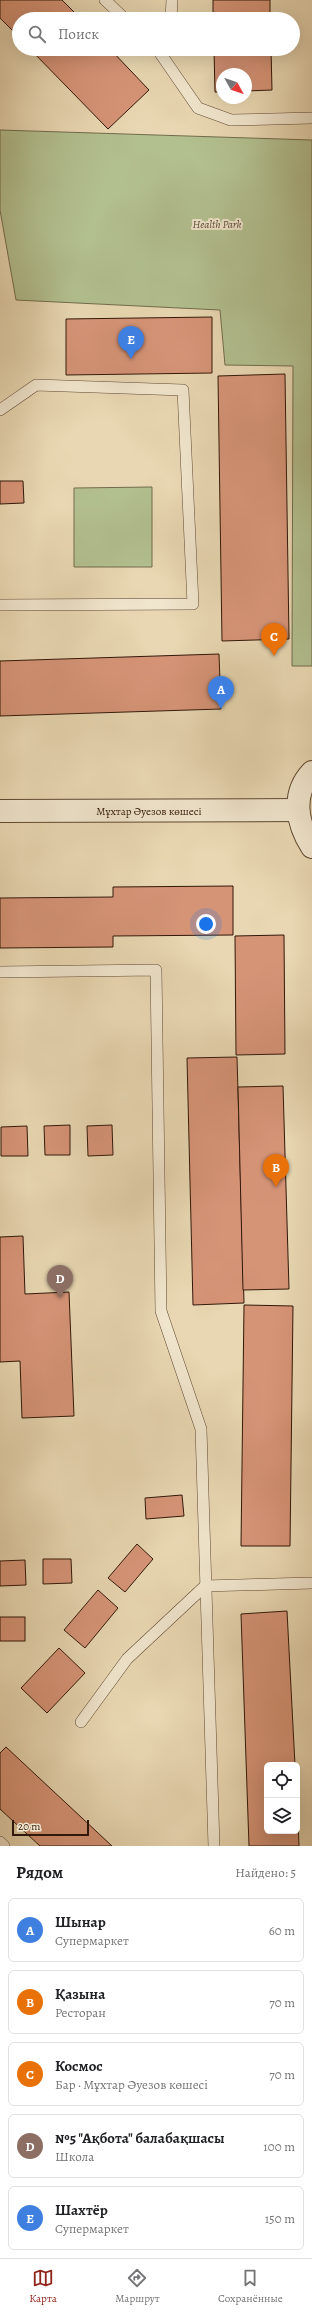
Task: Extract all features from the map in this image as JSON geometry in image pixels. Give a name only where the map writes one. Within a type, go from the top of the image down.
[{"type":"street","points":[[312,772],[300,791],[298,810],[302,832],[312,847]]},
{"type":"street","name":"Мұхтар Әуезов көшесі","points":[[0,811],[298,810]]},
{"type":"lane","points":[[105,0],[118,12]]},
{"type":"lane","points":[[171,12],[172,0]]},
{"type":"lane","points":[[164,56],[198,108],[231,120],[312,118]]},
{"type":"lane","points":[[0,410],[36,385],[183,390],[192,604],[0,605]]},
{"type":"lane","points":[[0,972],[156,970],[161,1311],[200,1429],[214,1846]]},
{"type":"lane","points":[[81,1722],[127,1659],[206,1586],[312,1583]]},
{"type":"lane","points":[[0,1842],[4,1846]]},
{"type":"green space","name":"Health Park","points":[[0,130],[312,140],[312,666],[292,666],[293,366],[225,365],[220,310],[16,300],[0,210]]},
{"type":"green space","points":[[152,487],[152,567],[74,567],[74,488]]},
{"type":"building","points":[[0,0],[62,0],[74,12],[12,12],[12,30],[0,18]]},
{"type":"building","points":[[213,0],[270,0],[270,12],[213,12]]},
{"type":"building","points":[[37,56],[117,56],[149,90],[108,129]]},
{"type":"building","points":[[214,56],[271,56],[272,90],[252,91],[252,68],[216,68],[216,92]]},
{"type":"building","points":[[212,317],[212,373],[66,375],[66,319]]},
{"type":"building","points":[[285,374],[289,639],[222,641],[218,376]]},
{"type":"building","points":[[0,481],[23,481],[24,503],[0,504]]},
{"type":"building","points":[[219,654],[221,709],[0,716],[0,661]]},
{"type":"building","points":[[233,886],[233,935],[113,936],[113,947],[0,948],[0,898],[113,897],[113,887]]},
{"type":"building","points":[[284,935],[285,1054],[236,1055],[235,936]]},
{"type":"building","points":[[237,1057],[244,1303],[193,1305],[187,1058]]},
{"type":"building","points":[[283,1086],[289,1289],[243,1290],[238,1087]]},
{"type":"building","points":[[70,1125],[70,1155],[45,1155],[44,1126]]},
{"type":"building","points":[[112,1125],[113,1155],[88,1156],[87,1126]]},
{"type":"building","points":[[27,1126],[28,1156],[1,1156],[1,1127]]},
{"type":"building","points":[[23,1236],[25,1294],[69,1292],[74,1416],[22,1418],[20,1361],[0,1362],[0,1237]]},
{"type":"building","points":[[244,1305],[293,1306],[290,1546],[241,1546]]},
{"type":"building","points":[[182,1495],[184,1516],[146,1519],[145,1498]]},
{"type":"building","points":[[137,1544],[153,1559],[125,1592],[108,1578]]},
{"type":"building","points":[[43,1559],[71,1559],[72,1583],[43,1584]]},
{"type":"building","points":[[25,1560],[26,1585],[0,1586],[0,1561]]},
{"type":"building","points":[[98,1590],[118,1608],[85,1648],[64,1630]]},
{"type":"building","points":[[287,1611],[295,1762],[264,1762],[264,1834],[298,1834],[299,1846],[249,1846],[241,1614]]},
{"type":"building","points":[[0,1617],[25,1617],[25,1641],[0,1641]]},
{"type":"building","points":[[59,1648],[85,1673],[47,1713],[21,1688]]},
{"type":"building","points":[[6,1747],[112,1846],[40,1846],[0,1809],[0,1753]]},
{"type":"place","name":"Шахтёр","points":[[131,359]]},
{"type":"place","name":"Космос","points":[[274,656]]},
{"type":"place","name":"Шынар","points":[[221,709]]},
{"type":"place","name":"Қазына","points":[[276,1187]]},
{"type":"place","name":"№5 \"Ақбота\" балабақшасы","points":[[60,1298]]}]
